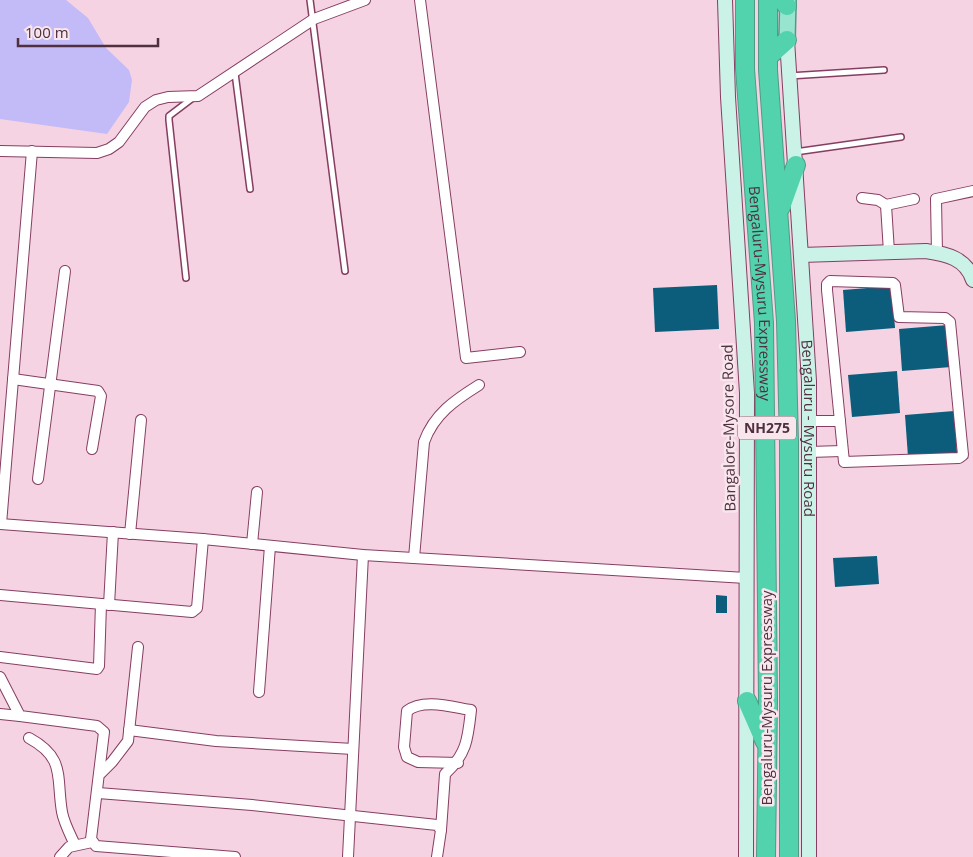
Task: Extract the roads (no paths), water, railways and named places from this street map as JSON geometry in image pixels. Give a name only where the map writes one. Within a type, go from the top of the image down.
[{"type":"highway","name":"Bengaluru-Mysuru Expressway","points":[[746,0],[745,69],[764,323],[767,435],[766,857]]},
{"type":"highway","name":"Bengaluru-Mysuru Expressway","points":[[768,0],[768,57],[786,321],[789,443],[789,857]]},
{"type":"highway","points":[[768,57],[787,40]]},
{"type":"highway","points":[[778,215],[795,159]]},
{"type":"highway","points":[[747,701],[767,747]]},
{"type":"main road","name":"Bengaluru - Mysuru Road","points":[[786,2],[787,40]]},
{"type":"street","points":[[0,152],[97,153],[108,149],[127,134],[145,107],[150,104],[168,97],[194,97],[314,19],[364,0]]},
{"type":"street","points":[[420,0],[466,358],[520,352]]},
{"type":"street","name":"Bangalore-Mysore Road","points":[[726,0],[728,97],[747,393],[746,857]]},
{"type":"street","name":"Bengaluru - Mysuru Road","points":[[787,40],[808,341],[808,857]]},
{"type":"street","points":[[32,152],[0,524],[203,539],[363,555],[746,578]]},
{"type":"street","points":[[937,253],[936,199],[973,191]]},
{"type":"street","points":[[862,198],[878,200],[886,206],[889,252]]},
{"type":"street","points":[[886,206],[914,199]]},
{"type":"street","points":[[801,255],[889,252],[937,253],[959,260],[973,280]]},
{"type":"street","points":[[38,478],[65,271]]},
{"type":"street","points":[[830,281],[893,283],[895,285],[899,317],[945,318],[950,322],[962,455],[960,458],[846,463],[844,462],[842,451],[827,284],[830,281]]},
{"type":"street","points":[[13,379],[98,391],[101,396],[92,450]]},
{"type":"street","points":[[414,558],[424,442],[428,429],[449,404],[479,385]]},
{"type":"street","points":[[130,534],[141,420]]},
{"type":"street","points":[[809,421],[840,421]]},
{"type":"street","points":[[809,452],[842,451]]},
{"type":"street","points":[[252,544],[257,492]]},
{"type":"street","points":[[0,657],[97,668],[113,532]]},
{"type":"street","points":[[0,595],[195,611],[203,539]]},
{"type":"street","points":[[259,692],[270,546]]},
{"type":"street","points":[[348,857],[363,555]]},
{"type":"street","points":[[100,773],[112,762],[128,741],[138,647]]},
{"type":"street","points":[[0,677],[20,716]]},
{"type":"street","points":[[437,857],[445,774],[458,763],[465,750],[471,710],[427,704],[414,705],[407,711],[404,747],[407,757],[418,762],[458,763]]},
{"type":"street","points":[[0,714],[102,728],[106,736],[92,842]]},
{"type":"street","points":[[130,730],[216,741],[353,749]]},
{"type":"street","points":[[28,738],[46,751],[58,768],[62,812],[75,845]]},
{"type":"street","points":[[98,793],[252,805],[437,826],[441,830]]},
{"type":"street","points":[[60,857],[68,847],[92,842]]},
{"type":"street","points":[[92,842],[96,846],[235,857]]},
{"type":"lane","points":[[310,0],[314,19],[345,271]]},
{"type":"lane","points":[[789,76],[884,70]]},
{"type":"lane","points":[[235,72],[250,189]]},
{"type":"lane","points":[[186,278],[168,120],[169,116],[194,97]]},
{"type":"lane","points":[[795,159],[901,137]]}]
